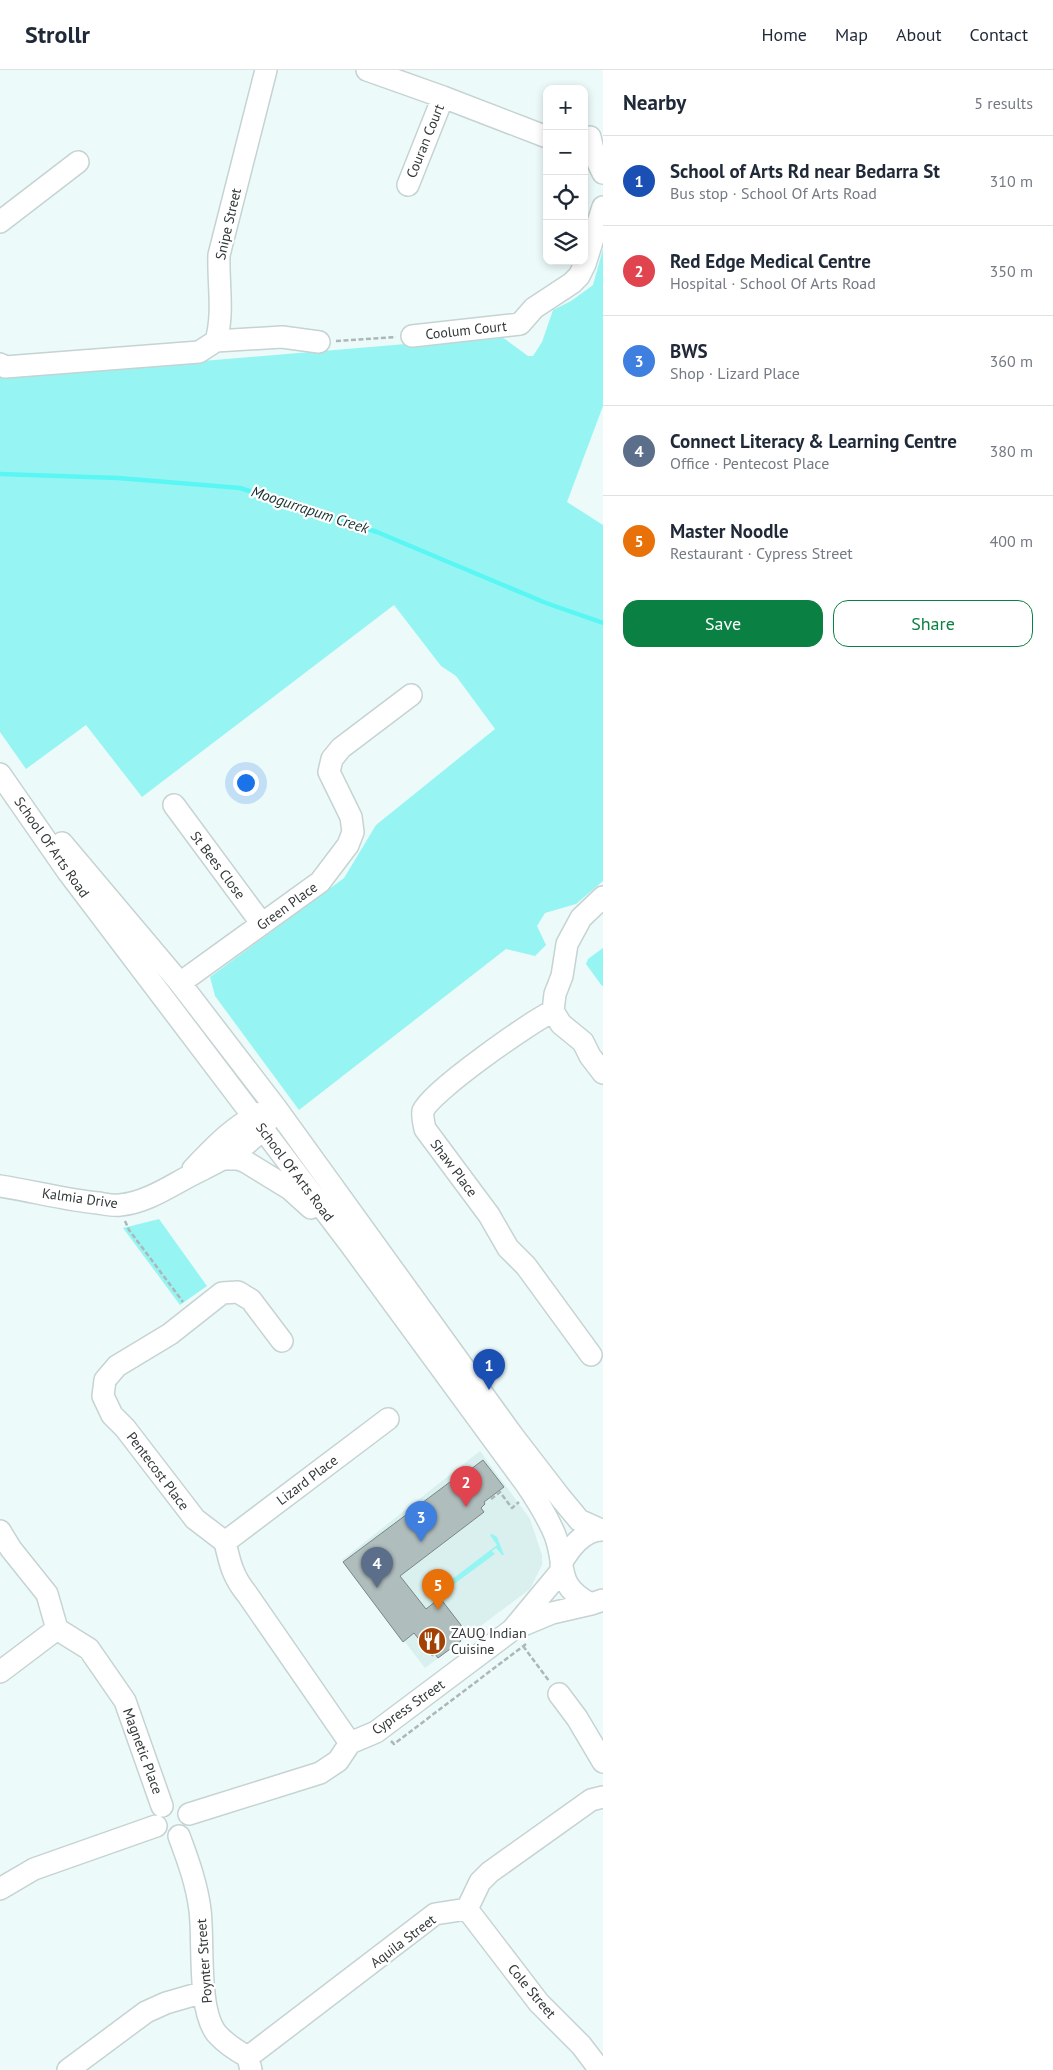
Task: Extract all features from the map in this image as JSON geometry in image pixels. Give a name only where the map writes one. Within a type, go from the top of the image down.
[{"type":"street","name":"Snipe Street","points":[[216,341],[221,323],[219,255],[266,70]]},
{"type":"street","points":[[367,70],[543,135]]},
{"type":"street","name":"Couran Court","points":[[408,185],[443,97]]},
{"type":"street","points":[[592,135],[594,154],[603,173]]},
{"type":"street","points":[[0,222],[78,162]]},
{"type":"street","name":"Coolum Court","points":[[412,336],[520,324],[534,308],[572,283],[579,276],[585,264],[603,207]]},
{"type":"street","points":[[0,364],[5,367],[198,352],[216,341],[282,337],[319,342]]},
{"type":"street","name":"Green Place","points":[[180,983],[320,882],[348,845],[353,832],[351,817],[329,772],[332,759],[341,748],[411,695]]},
{"type":"street","name":"School Of Arts Road","points":[[6,781],[79,861],[180,983],[276,1108],[513,1436],[560,1497],[579,1520],[601,1530]]},
{"type":"street","name":"School Of Arts Road","points":[[6,781],[68,872],[350,1244],[526,1484],[548,1517],[556,1538],[568,1585],[574,1593],[599,1603]]},
{"type":"street","name":"St Bees Close","points":[[174,806],[262,924]]},
{"type":"street","points":[[603,897],[581,918],[567,944],[562,976],[555,994],[554,1011],[561,1024],[583,1042],[590,1056],[603,1073]]},
{"type":"street","name":"Shaw Place","points":[[554,1011],[538,1018],[430,1099],[422,1112],[425,1130],[489,1215],[508,1248],[526,1266],[591,1355]]},
{"type":"street","name":"Kalmia Drive","points":[[185,1178],[218,1143],[257,1123],[276,1108]]},
{"type":"street","name":"Kalmia Drive","points":[[0,1186],[73,1200],[120,1205],[136,1202],[161,1192],[185,1178],[227,1159],[257,1123]]},
{"type":"street","points":[[227,1159],[238,1159],[246,1162],[290,1189],[350,1244]]},
{"type":"street","name":"Pentecost Place","points":[[225,1542],[195,1519],[125,1428],[112,1415],[103,1396],[106,1380],[117,1366],[170,1334],[222,1293],[238,1292],[251,1300],[282,1341]]},
{"type":"street","name":"Lizard Place","points":[[225,1542],[388,1419]]},
{"type":"street","name":"Cypress Street","points":[[517,1638],[562,1567],[574,1544],[601,1530]]},
{"type":"street","points":[[0,1531],[11,1549],[47,1594],[57,1629],[0,1672]]},
{"type":"street","points":[[225,1542],[236,1580],[350,1743]]},
{"type":"street","name":"Cypress Street","points":[[188,1814],[320,1773],[338,1761],[350,1743],[382,1728],[552,1613],[599,1603]]},
{"type":"street","name":"Magnetic Place","points":[[57,1629],[88,1649],[125,1701],[159,1816]]},
{"type":"street","points":[[559,1694],[577,1718],[603,1762]]},
{"type":"street","points":[[467,1909],[480,1882],[490,1872],[591,1800],[603,1797]]},
{"type":"street","points":[[0,1889],[44,1865],[159,1816],[170,1803],[181,1805],[188,1814],[189,1824],[187,1829],[179,1836],[165,1836],[159,1816]]},
{"type":"street","name":"Poynter Street","points":[[179,1836],[198,1894],[204,1992],[209,2016],[216,2033],[249,2064]]},
{"type":"street","name":"Aquila Street","points":[[249,2064],[435,1914],[467,1909]]},
{"type":"street","name":"Cole Street","points":[[467,1909],[538,2003],[581,2045],[600,2070]]},
{"type":"street","points":[[68,2070],[146,2012],[166,2003],[204,1992]]},
{"type":"path","points":[[319,342],[412,336]]},
{"type":"path","points":[[120,1205],[129,1230],[193,1316]]},
{"type":"path","points":[[491,1499],[500,1492],[512,1508],[520,1501]]},
{"type":"path","points":[[517,1638],[530,1641]]},
{"type":"path","points":[[517,1638],[559,1694]]},
{"type":"path","points":[[382,1728],[394,1744],[517,1638]]},
{"type":"shaded area","points":[[603,249],[603,406],[567,502],[603,525],[603,881],[576,904],[545,913],[537,926],[546,945],[535,956],[506,949],[299,1110],[215,996],[210,977],[344,878],[376,825],[495,729],[456,676],[441,666],[394,605],[142,797],[86,725],[26,769],[0,732],[0,378],[501,336],[528,356],[533,356],[542,342],[553,310],[571,301],[593,285]]},
{"type":"shaded area","points":[[603,948],[602,986],[586,964],[588,959]]},
{"type":"shaded area","points":[[159,1219],[207,1286],[180,1305],[123,1228]]},
{"type":"shaded area","points":[[480,1451],[530,1519],[542,1555],[542,1565],[530,1589],[425,1668],[342,1560]]},
{"type":"shaded area","points":[[492,1534],[497,1537],[504,1555],[496,1548],[492,1551],[495,1554],[450,1587],[442,1575],[443,1572],[451,1580],[497,1545],[490,1535]]},
{"type":"building","points":[[483,1460],[504,1487],[484,1502],[485,1504],[481,1508],[484,1512],[400,1576],[426,1609],[440,1598],[464,1629],[456,1635],[461,1641],[438,1658],[435,1654],[432,1656],[414,1633],[403,1642],[343,1562],[462,1473],[463,1475]]},
{"type":"waterway","name":"Moogurrapum Creek","points":[[0,474],[118,478],[240,488],[377,532],[546,603],[603,623]]},
{"type":"place","name":"School of Arts Rd near Bedarra St","points":[[489,1390]]},
{"type":"place","name":"Red Edge Medical Centre","points":[[466,1507]]},
{"type":"place","name":"BWS","points":[[421,1542]]},
{"type":"place","name":"Connect Literacy & Learning Centre","points":[[377,1588]]},
{"type":"place","name":"Master Noodle","points":[[438,1610]]},
{"type":"place","name":"ZAUQ Indian Cuisine","points":[[432,1641]]}]
